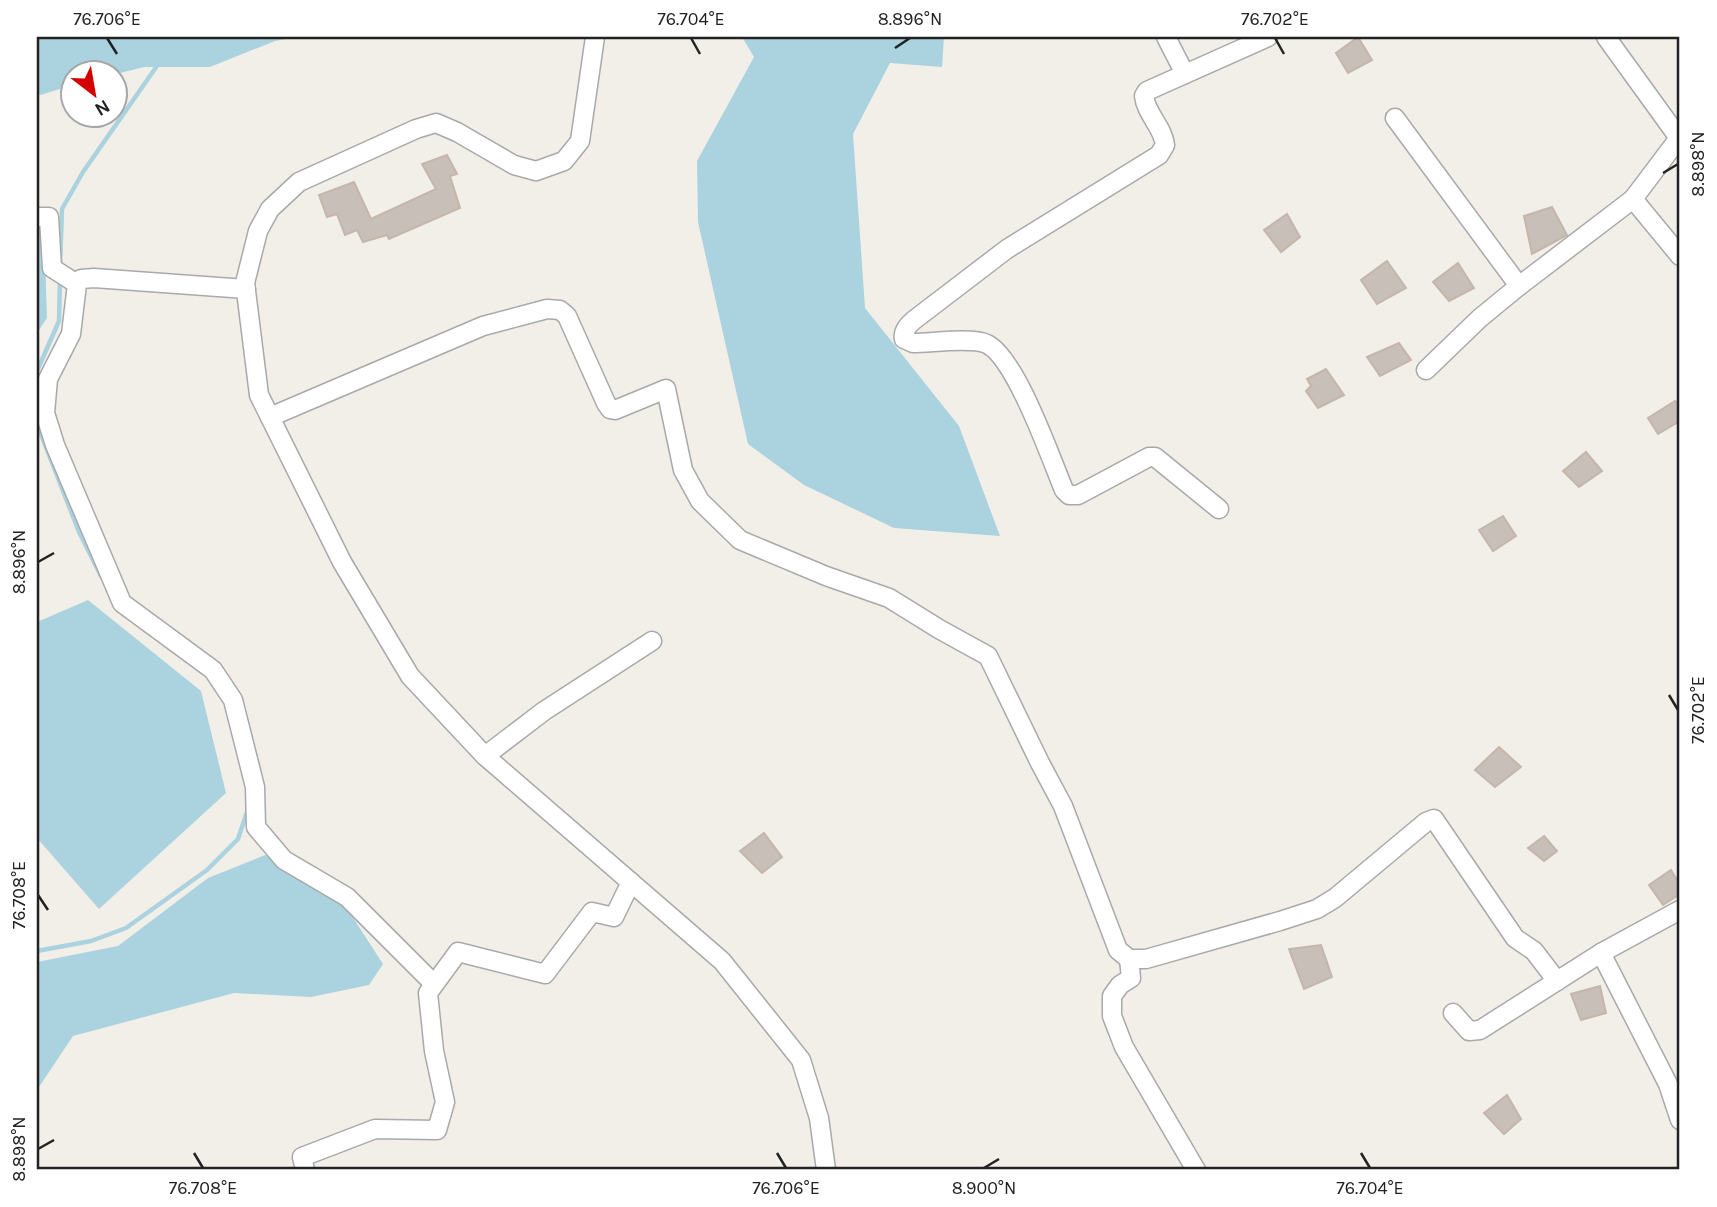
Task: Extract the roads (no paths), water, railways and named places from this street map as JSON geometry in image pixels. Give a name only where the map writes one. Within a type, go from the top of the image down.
[{"type":"street","points":[[595,37],[580,141],[564,161],[536,171],[514,165],[457,131],[436,123],[416,129],[299,183],[270,209],[258,231],[245,283],[259,395],[342,562],[410,676],[485,755],[722,961],[801,1060],[820,1118],[826,1170]]},
{"type":"street","points":[[1166,37],[1185,74]]},
{"type":"street","points":[[1219,509],[1155,457],[1149,457],[1078,495],[1069,495],[1064,490],[1024,393],[999,353],[989,345],[976,341],[913,344],[904,339],[903,335],[914,320],[1007,250],[1159,155],[1165,145],[1164,138],[1145,104],[1144,96],[1147,91],[1268,37]]},
{"type":"street","points":[[1426,370],[1480,318],[1633,199],[1680,137],[1606,37]]},
{"type":"street","points":[[1395,118],[1519,286]]},
{"type":"street","points":[[1633,199],[1680,256]]},
{"type":"street","points":[[37,217],[49,217],[52,268],[77,284]]},
{"type":"street","points":[[246,289],[81,279],[77,284],[71,334],[48,379],[45,413],[55,445],[122,603],[213,670],[233,700],[255,787],[256,827],[284,860],[347,897],[434,984]]},
{"type":"street","points":[[270,416],[483,326],[547,309],[560,310],[567,316],[610,409],[615,410],[666,390],[683,470],[700,501],[740,540],[826,576],[889,598],[989,656],[1063,806],[1118,950],[1129,960],[1131,978],[1120,985],[1112,996],[1112,1016],[1124,1047],[1196,1170]]},
{"type":"street","points":[[485,755],[544,711],[652,641]]},
{"type":"street","points":[[1129,960],[1146,959],[1317,909],[1335,898],[1426,822],[1434,819],[1515,938],[1534,951],[1557,981]]},
{"type":"street","points":[[305,1170],[302,1157],[375,1129],[437,1130],[445,1102],[434,1051],[428,993],[458,952],[545,974],[593,912],[614,917],[631,883]]},
{"type":"street","points":[[1453,1013],[1469,1031],[1480,1030],[1601,953],[1680,910]]},
{"type":"street","points":[[1601,953],[1668,1084],[1680,1120]]},
{"type":"water","points":[[37,37],[296,37],[275,41],[210,67],[144,67],[130,70],[130,60],[60,60],[60,89],[37,96]]},
{"type":"water","points":[[742,37],[944,37],[942,67],[890,63],[853,134],[865,308],[959,426],[1000,536],[894,528],[804,485],[748,444],[698,222],[697,161],[754,57]]},
{"type":"water","points":[[37,225],[44,226],[47,318],[37,333]]},
{"type":"water","points":[[88,600],[201,691],[226,793],[99,909],[37,838],[37,622]]},
{"type":"water","points":[[265,855],[339,896],[383,964],[369,985],[311,997],[234,993],[73,1036],[37,1090],[37,962],[118,946],[208,878]]},
{"type":"waterway","points":[[60,266],[62,209],[83,172],[159,63]]},
{"type":"waterway","points":[[37,371],[59,321],[60,278]]},
{"type":"waterway","points":[[37,424],[79,532],[101,576]]},
{"type":"waterway","points":[[37,951],[91,941],[126,928],[207,870],[238,839],[247,812]]}]
